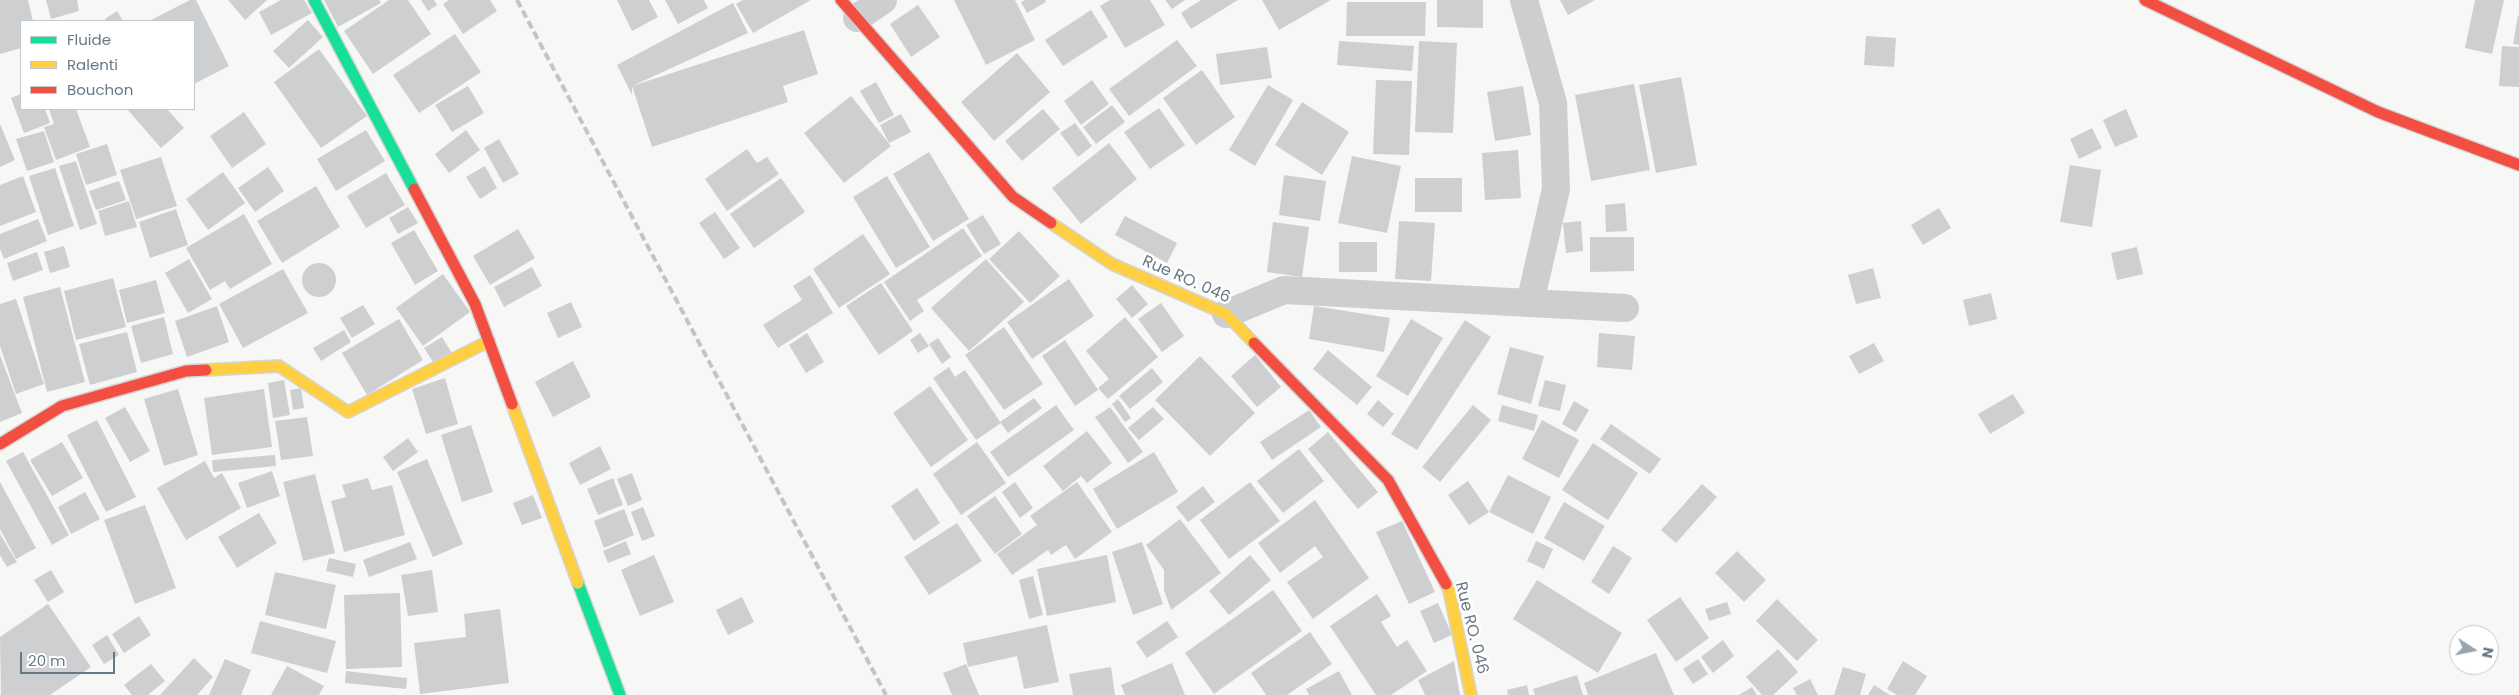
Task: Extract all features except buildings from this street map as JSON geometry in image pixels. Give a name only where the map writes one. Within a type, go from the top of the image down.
[{"type":"street","points":[[314,0],[475,304],[620,695]]},
{"type":"street","points":[[849,9],[883,0]]},
{"type":"street","points":[[1524,0],[1553,103],[1556,189],[1530,303]]},
{"type":"street","points":[[2145,0],[2378,112],[2519,165]]},
{"type":"street","name":"Rue RO. 046","points":[[849,9],[1013,197],[1112,264],[1226,314],[1388,480],[1448,590],[1471,695]]},
{"type":"street","points":[[1226,314],[1284,290],[1625,308]]},
{"type":"street","points":[[0,444],[62,406],[186,371],[279,366],[348,412],[489,342]]},
{"type":"railway","points":[[517,0],[886,695]]},
{"type":"traffic: fast","points":[[314,0],[414,189]]},
{"type":"traffic: fast","points":[[578,583],[620,695]]},
{"type":"traffic: slow","points":[[1051,223],[1112,264],[1226,314],[1254,343]]},
{"type":"traffic: slow","points":[[206,370],[279,366],[348,412],[489,341]]},
{"type":"traffic: slow","points":[[512,404],[578,583]]},
{"type":"traffic: slow","points":[[1446,584],[1449,590],[1471,695]]},
{"type":"traffic: jam","points":[[841,0],[1013,197],[1051,223]]},
{"type":"traffic: jam","points":[[2145,0],[2378,112],[2519,165]]},
{"type":"traffic: jam","points":[[414,189],[475,304],[512,404]]},
{"type":"traffic: jam","points":[[1254,343],[1388,480],[1446,584]]},
{"type":"traffic: jam","points":[[0,444],[62,406],[186,371],[206,370]]}]
